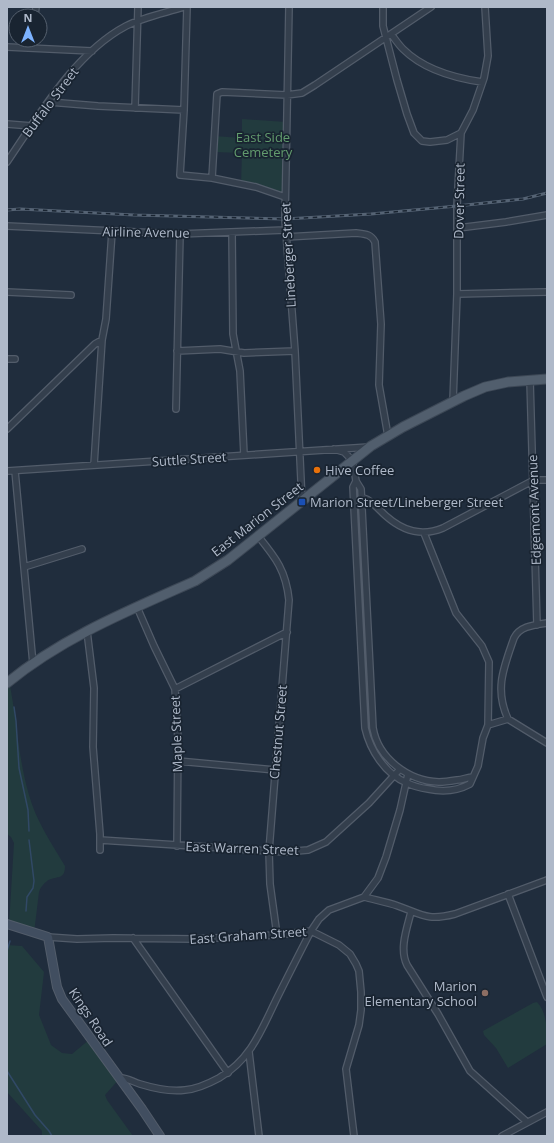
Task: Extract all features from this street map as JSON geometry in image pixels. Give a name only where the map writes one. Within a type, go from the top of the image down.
[{"type":"main road","name":"East Marion Street","points":[[7,683],[50,651],[87,630],[201,578],[228,560],[371,446],[388,436],[453,401],[494,384],[547,379]]},
{"type":"street","points":[[135,108],[138,7]]},
{"type":"street","name":"Buffalo Street","points":[[7,162],[72,71],[92,51],[113,34],[137,21],[184,7]]},
{"type":"street","points":[[187,7],[184,110],[180,175],[212,178],[256,187],[285,197]]},
{"type":"street","name":"Lineberger Street","points":[[290,7],[285,230],[295,351],[302,502]]},
{"type":"street","points":[[383,7],[382,19],[389,36],[397,80],[414,133],[422,141],[430,142],[447,140],[461,133]]},
{"type":"street","points":[[212,178],[218,94],[222,92],[287,95],[302,93],[431,7]]},
{"type":"street","name":"Dover Street","points":[[453,401],[461,133],[473,110],[488,56],[485,7]]},
{"type":"street","points":[[389,36],[403,49],[431,68],[448,76],[482,82]]},
{"type":"street","points":[[33,48],[92,51]]},
{"type":"street","points":[[49,102],[184,110]]},
{"type":"street","points":[[7,124],[32,126]]},
{"type":"street","points":[[458,228],[547,215]]},
{"type":"street","name":"Airline Avenue","points":[[7,226],[180,234],[285,230]]},
{"type":"street","points":[[94,466],[102,340],[106,319],[112,232]]},
{"type":"street","points":[[232,232],[233,334],[240,371],[244,455]]},
{"type":"street","points":[[176,408],[180,234]]},
{"type":"street","points":[[286,237],[364,234],[373,238],[376,244],[381,331],[379,384],[388,436]]},
{"type":"street","points":[[7,292],[71,295]]},
{"type":"street","points":[[457,294],[547,292]]},
{"type":"street","points":[[7,429],[95,344],[102,340]]},
{"type":"street","points":[[177,351],[220,349],[244,353],[295,351]]},
{"type":"street","points":[[7,359],[15,359]]},
{"type":"street","name":"Edgemont Avenue","points":[[530,380],[537,625]]},
{"type":"street","name":"Suttle Street","points":[[7,471],[371,446]]},
{"type":"street","points":[[334,449],[344,452],[351,462],[356,481],[360,487],[374,728],[376,738],[387,756],[400,769],[408,774],[438,782],[473,777]]},
{"type":"street","points":[[15,471],[33,664]]},
{"type":"street","points":[[361,497],[370,501],[386,516],[398,524],[413,531],[424,533],[443,528],[534,480],[547,480]]},
{"type":"street","points":[[356,481],[352,488],[365,728],[368,740],[378,758],[394,775],[406,783],[433,790],[449,790],[465,787],[471,782],[478,766],[483,738],[488,725],[490,670],[488,657],[482,646],[456,613],[424,533]]},
{"type":"street","name":"Chestnut Street","points":[[258,536],[280,567],[286,579],[289,600],[269,852],[270,884],[277,935]]},
{"type":"street","points":[[24,567],[82,549]]},
{"type":"street","points":[[358,593],[366,592]]},
{"type":"street","name":"Maple Street","points":[[138,607],[154,646],[175,689],[178,761],[177,846]]},
{"type":"street","points":[[547,623],[528,627],[517,634],[510,650],[501,686],[504,710],[508,719],[547,743]]},
{"type":"street","points":[[87,630],[94,688],[93,748],[100,850]]},
{"type":"street","points":[[175,689],[287,632]]},
{"type":"street","points":[[363,692],[372,692]]},
{"type":"street","points":[[488,725],[508,719]]},
{"type":"street","points":[[178,761],[275,770]]},
{"type":"street","name":"East Warren Street","points":[[100,840],[269,852],[298,852],[326,842],[369,802],[400,769]]},
{"type":"street","points":[[120,1078],[124,1077],[140,1084],[161,1089],[180,1091],[206,1084],[228,1073],[239,1064],[249,1052],[311,930],[319,919],[329,910],[364,897],[378,878],[386,858],[400,810],[408,774]]},
{"type":"street","points":[[364,897],[397,906],[431,918],[445,917],[547,880]]},
{"type":"street","points":[[508,894],[547,997]]},
{"type":"street","points":[[411,912],[403,952],[407,965],[438,1014],[470,1071],[528,1122]]},
{"type":"street","points":[[7,924],[48,937]]},
{"type":"street","name":"East Graham Street","points":[[48,937],[77,939],[194,939],[277,935],[311,930],[345,949],[354,959],[359,971],[361,992],[359,1026],[346,1069],[354,1136]]},
{"type":"street","name":"Kings Road","points":[[48,937],[57,987],[62,999],[120,1078],[160,1136]]},
{"type":"street","points":[[133,938],[228,1073]]},
{"type":"street","points":[[249,1052],[260,1136]]},
{"type":"street","points":[[502,1136],[547,1112]]},
{"type":"green space","name":"East Side Cemetery","points":[[242,119],[286,122],[285,197],[241,184],[242,153],[214,152],[214,136],[242,138]]},
{"type":"green space","points":[[9,681],[22,767],[32,805],[40,823],[65,866],[65,871],[62,876],[50,879],[40,889],[34,933],[9,925],[14,843],[11,837],[7,834],[7,683]]},
{"type":"green space","points":[[7,945],[22,946],[44,972],[39,1015],[51,1045],[62,1053],[72,1054],[90,1039],[120,1078],[105,1095],[133,1136],[42,1136],[42,1131],[7,1092]]},
{"type":"green space","points":[[537,1002],[545,1016],[547,1044],[508,1068],[496,1048],[484,1035],[483,1031]]},
{"type":"waterway","points":[[14,707],[19,768],[28,810],[29,831]]},
{"type":"waterway","points":[[26,911],[27,897],[33,888],[34,881],[29,840]]},
{"type":"waterway","points":[[7,951],[10,941]]},
{"type":"waterway","points":[[7,1071],[35,1115],[52,1136]]},
{"type":"railway","points":[[7,210],[20,209],[134,215],[285,219],[371,214],[457,206],[523,199],[547,193]]},
{"type":"place","name":"Hive Coffee","points":[[317,470]]},
{"type":"place","name":"Marion Street/Lineberger Street","points":[[302,502]]},
{"type":"place","name":"Marion Elementary School","points":[[485,993]]}]
